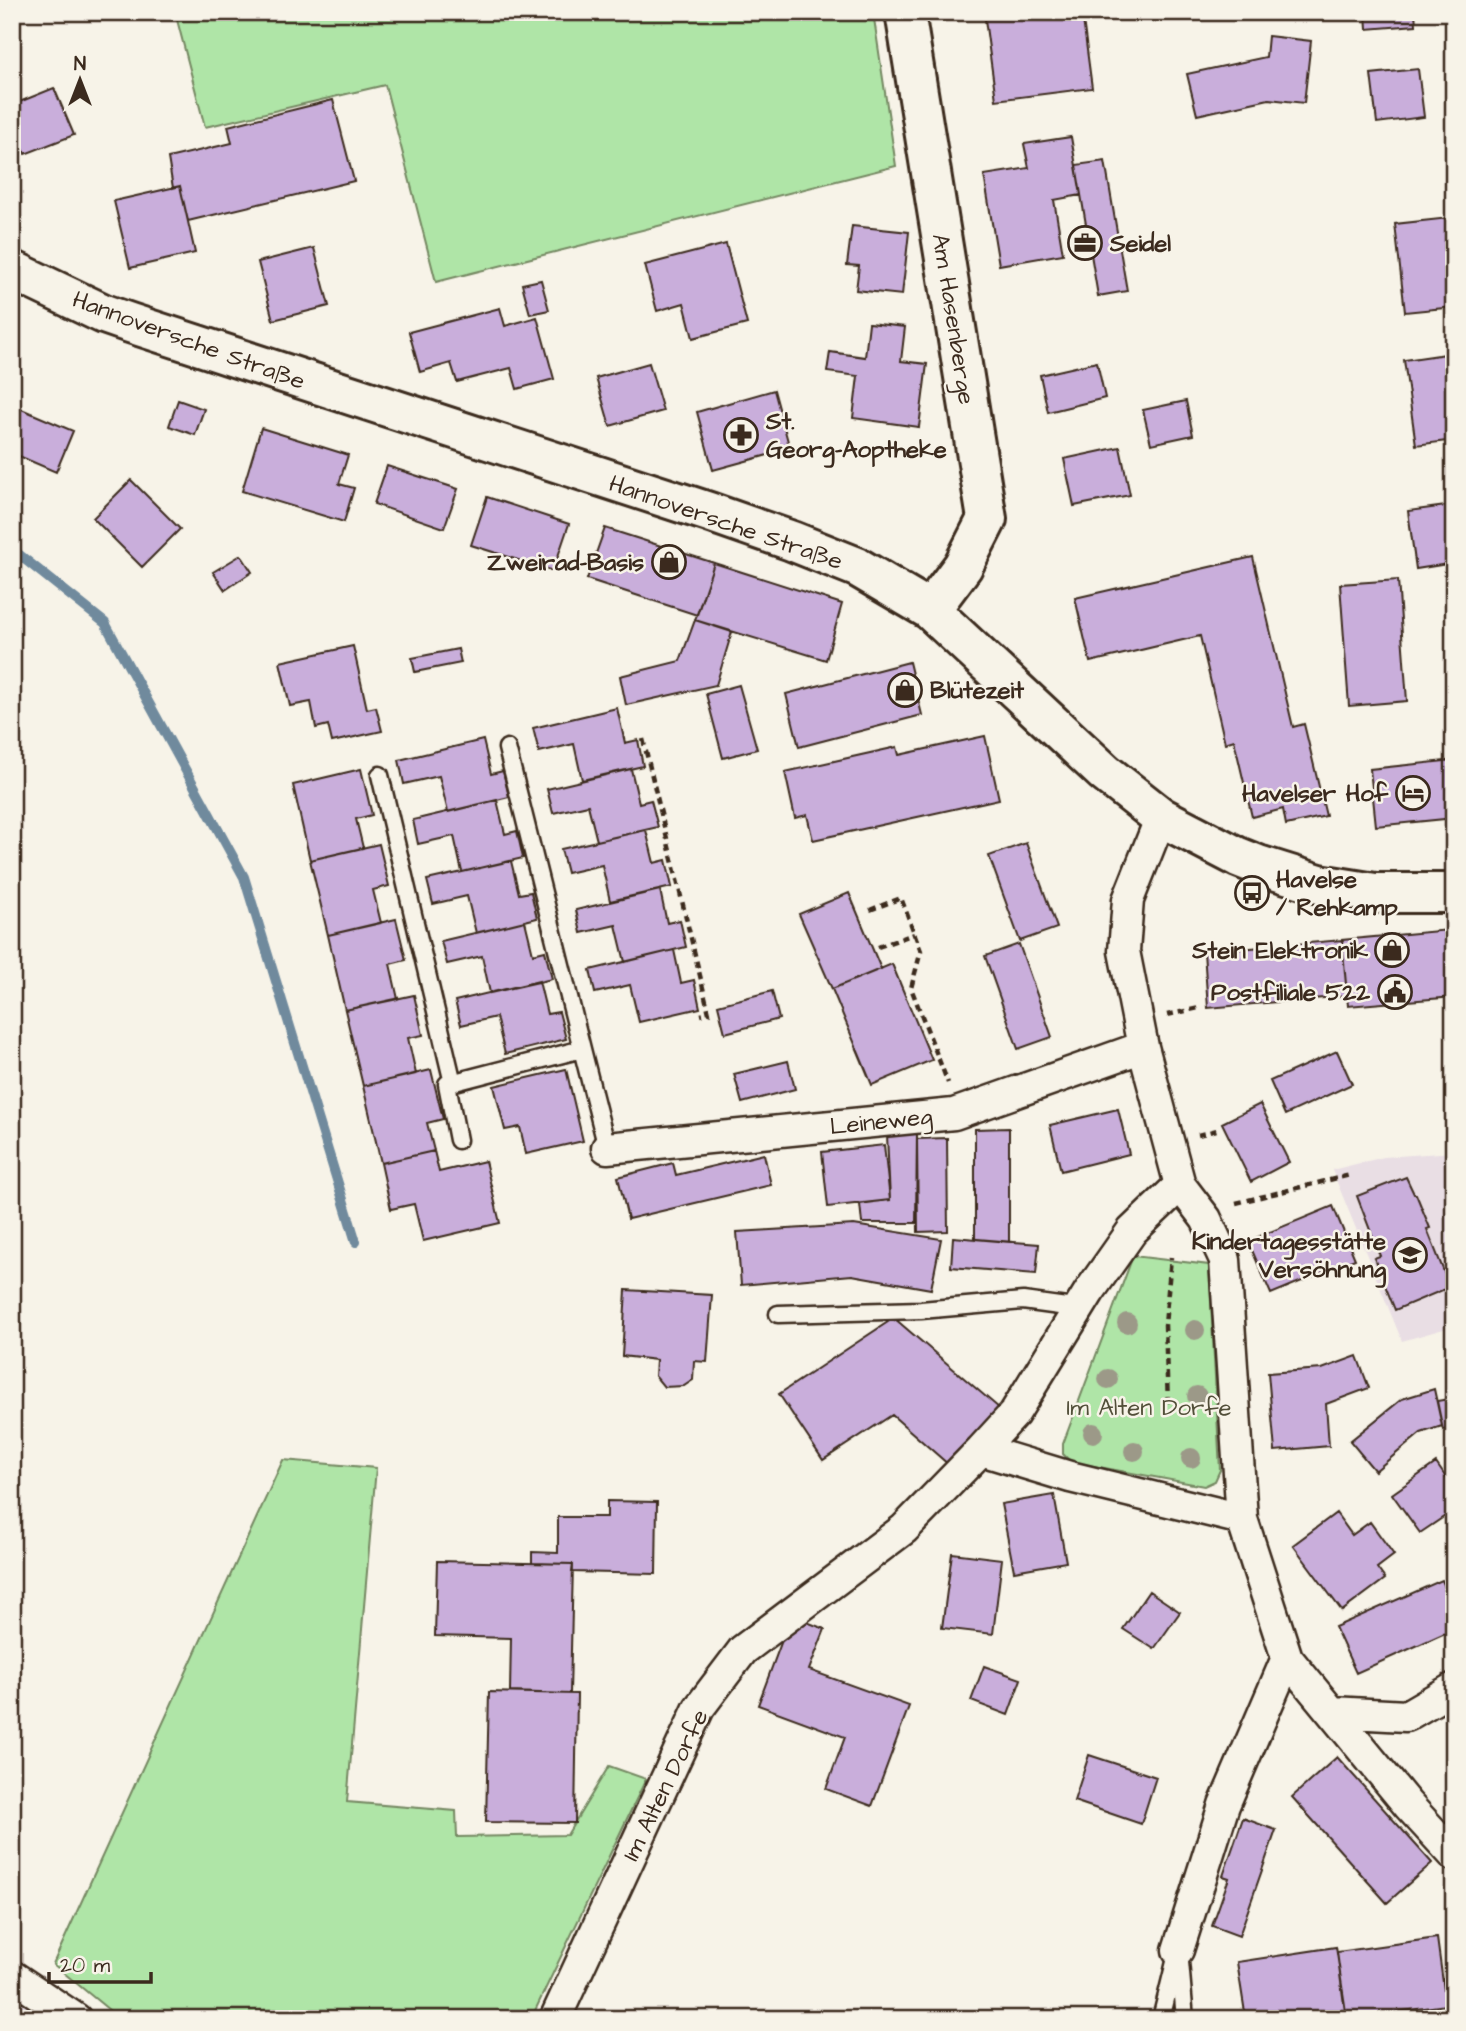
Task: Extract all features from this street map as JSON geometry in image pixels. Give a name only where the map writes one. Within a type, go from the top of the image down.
[{"type":"street","name":"Am Hasenberge","points":[[905,12],[987,519],[963,566],[930,610]]},
{"type":"street","name":"Hannoversche Straße","points":[[12,270],[104,314],[152,331],[792,541],[857,567],[930,610],[1105,773],[1161,817],[1238,857],[1320,884],[1376,893],[1454,893]]},
{"type":"street","points":[[1161,817],[1128,900],[1124,951],[1143,1047],[1180,1185],[1206,1219],[1225,1260],[1241,1519],[1287,1658],[1408,1805],[1454,1855]]},
{"type":"street","name":"Leineweg","points":[[607,1148],[954,1114],[1143,1047]]},
{"type":"street","name":"Im Alten Dorfe","points":[[555,2019],[699,1708],[743,1650],[904,1529],[981,1450],[1014,1414],[1090,1292],[1132,1231],[1180,1185]]},
{"type":"street","points":[[981,1450],[1070,1478],[1241,1519]]},
{"type":"street","points":[[1178,1950],[1224,1805],[1287,1658]]},
{"type":"street","points":[[1332,1712],[1406,1716],[1454,1688]]},
{"type":"street","points":[[12,1976],[76,2019]]},
{"type":"lane","points":[[507,748],[607,1148]]},
{"type":"lane","points":[[380,775],[453,1083]]},
{"type":"lane","points":[[458,1140],[447,1084],[582,1049]]},
{"type":"lane","points":[[778,1314],[921,1310],[1023,1301],[1081,1308]]},
{"type":"lane","points":[[1161,2019],[1178,1950]]},
{"type":"lane","points":[[1178,1950],[1185,2019]]},
{"type":"path","points":[[643,738],[709,1013],[701,1015]]},
{"type":"path","points":[[870,910],[901,898],[921,951],[911,988],[949,1087]]},
{"type":"path","points":[[878,947],[915,934]]},
{"type":"path","points":[[1236,1203],[1350,1175]]},
{"type":"path","points":[[1168,1403],[1165,1325],[1171,1257]]},
{"type":"shaded area","name":"Kindertagesstätte Versöhnung","points":[[1454,1152],[1454,1326],[1402,1341],[1332,1170],[1384,1157]]},
{"type":"shaded area","points":[[12,1994],[50,2019],[12,2019]]},
{"type":"green space","points":[[175,12],[873,12],[896,166],[436,282],[385,85],[205,127]]},
{"type":"green space","name":"Im Alten Dorfe","points":[[1133,1256],[1209,1265],[1220,1470],[1215,1481],[1204,1486],[1071,1462],[1063,1454],[1063,1444]]},
{"type":"green space","points":[[283,1460],[376,1468],[347,1802],[456,1811],[457,1837],[567,1835],[609,1766],[646,1779],[531,2019],[120,2019],[53,1964]]},
{"type":"building","points":[[984,12],[1082,12],[1092,88],[996,100]]},
{"type":"building","points":[[1366,12],[1415,12],[1416,25],[1367,29]]},
{"type":"building","points":[[1268,36],[1311,41],[1304,103],[1269,99],[1197,115],[1187,74],[1266,57]]},
{"type":"building","points":[[1418,69],[1424,117],[1377,123],[1371,74]]},
{"type":"building","points":[[54,88],[74,135],[25,154],[12,123],[12,105]]},
{"type":"building","points":[[333,100],[354,181],[188,221],[180,186],[173,188],[168,158],[232,143],[228,126]]},
{"type":"building","points":[[1071,137],[1081,195],[1054,200],[1063,254],[999,265],[984,175],[1029,168],[1024,144]]},
{"type":"building","points":[[1105,161],[1127,291],[1098,296],[1076,165]]},
{"type":"building","points":[[180,186],[195,253],[130,268],[114,201]]},
{"type":"building","points":[[1449,218],[1454,262],[1454,307],[1405,312],[1395,224]]},
{"type":"building","points":[[852,226],[909,232],[902,295],[856,290],[859,266],[847,265]]},
{"type":"building","points":[[726,244],[747,324],[693,338],[684,303],[657,311],[645,265]]},
{"type":"building","points":[[314,248],[329,306],[273,320],[258,262]]},
{"type":"building","points":[[541,280],[549,310],[530,314],[522,284]]},
{"type":"building","points":[[500,308],[505,326],[537,317],[554,379],[517,389],[511,368],[457,382],[451,363],[420,372],[409,332]]},
{"type":"building","points":[[869,323],[905,327],[901,361],[927,364],[919,427],[853,418],[858,376],[827,372],[830,352],[865,357]]},
{"type":"building","points":[[1453,353],[1454,440],[1416,445],[1404,360]]},
{"type":"building","points":[[1097,362],[1105,398],[1048,412],[1040,375]]},
{"type":"building","points":[[649,363],[663,411],[610,426],[596,378]]},
{"type":"building","points":[[774,390],[790,449],[713,470],[697,412]]},
{"type":"building","points":[[178,400],[204,409],[195,435],[169,426]]},
{"type":"building","points":[[1186,401],[1193,435],[1151,444],[1143,410]]},
{"type":"building","points":[[12,405],[73,431],[56,472],[12,453]]},
{"type":"building","points":[[261,428],[348,455],[339,484],[354,488],[344,522],[242,491]]},
{"type":"building","points":[[1120,447],[1130,495],[1074,506],[1064,459]]},
{"type":"building","points":[[387,466],[458,489],[444,528],[374,504]]},
{"type":"building","points":[[131,480],[180,529],[142,567],[93,518]]},
{"type":"building","points":[[487,497],[569,524],[553,571],[471,545]]},
{"type":"building","points":[[1454,505],[1454,563],[1416,569],[1408,511]]},
{"type":"building","points":[[605,528],[714,563],[697,615],[587,579]]},
{"type":"building","points":[[241,555],[252,572],[225,590],[213,572]]},
{"type":"building","points":[[1253,557],[1293,727],[1304,724],[1326,816],[1286,825],[1283,809],[1252,817],[1234,740],[1225,743],[1200,636],[1090,662],[1075,598]]},
{"type":"building","points":[[714,563],[842,604],[826,660],[695,620]]},
{"type":"building","points":[[1398,580],[1407,701],[1349,706],[1340,584]]},
{"type":"building","points":[[695,620],[732,632],[716,685],[626,705],[620,676],[680,661]]},
{"type":"building","points":[[353,646],[367,709],[376,707],[382,731],[332,742],[328,725],[316,728],[311,702],[290,706],[280,662]]},
{"type":"building","points":[[458,649],[461,663],[415,672],[412,658]]},
{"type":"building","points":[[909,662],[922,715],[799,747],[786,694]]},
{"type":"building","points":[[739,685],[757,749],[723,758],[706,694]]},
{"type":"building","points":[[617,708],[625,743],[638,740],[643,766],[582,780],[574,744],[539,752],[533,728]]},
{"type":"building","points":[[985,736],[999,799],[813,840],[807,815],[795,818],[785,772],[897,747],[899,755]]},
{"type":"building","points":[[483,740],[491,774],[503,771],[509,797],[448,812],[439,776],[404,784],[399,760]]},
{"type":"building","name":"Havelser Hof","points":[[1454,760],[1454,818],[1376,826],[1370,769]]},
{"type":"building","points":[[361,769],[372,815],[356,819],[363,848],[310,860],[293,785]]},
{"type":"building","points":[[631,769],[639,803],[651,800],[658,827],[597,841],[588,805],[553,813],[547,789]]},
{"type":"building","points":[[497,800],[505,834],[517,831],[523,858],[462,872],[454,836],[418,844],[413,820]]},
{"type":"building","points":[[646,830],[654,863],[666,860],[672,887],[610,901],[602,865],[567,873],[561,849]]},
{"type":"building","points":[[1026,843],[1057,928],[1020,941],[989,856]]},
{"type":"building","points":[[379,844],[389,886],[373,890],[381,923],[328,935],[310,860]]},
{"type":"building","points":[[511,861],[519,894],[531,892],[537,918],[476,933],[467,896],[433,904],[427,880]]},
{"type":"building","points":[[660,890],[667,923],[680,920],[686,947],[625,962],[616,925],[581,933],[576,910]]},
{"type":"building","points":[[849,893],[881,969],[832,989],[799,914]]},
{"type":"building","points":[[396,919],[406,960],[390,964],[398,999],[345,1010],[328,935]]},
{"type":"building","points":[[525,921],[533,954],[545,951],[552,979],[490,993],[482,956],[447,964],[441,941]]},
{"type":"building","points":[[1449,930],[1454,930],[1454,988]]},
{"type":"building","points":[[1449,930],[1454,997],[1348,1006],[1342,940]]},
{"type":"building","points":[[1342,940],[1347,996],[1208,1008],[1204,952]]},
{"type":"building","points":[[1019,944],[1052,1037],[1018,1049],[985,956]]},
{"type":"building","points":[[674,950],[681,983],[694,980],[700,1008],[639,1022],[630,985],[595,993],[590,970]]},
{"type":"building","points":[[892,964],[932,1060],[872,1085],[832,989]]},
{"type":"building","points":[[539,981],[547,1014],[559,1012],[566,1039],[505,1054],[496,1017],[461,1025],[455,1001]]},
{"type":"building","points":[[772,991],[779,1019],[725,1033],[718,1005]]},
{"type":"building","points":[[414,995],[423,1035],[408,1038],[416,1074],[363,1086],[345,1010]]},
{"type":"building","points":[[1337,1051],[1352,1084],[1285,1115],[1270,1081]]},
{"type":"building","points":[[788,1061],[795,1089],[742,1103],[734,1074]]},
{"type":"building","points":[[566,1069],[583,1141],[526,1154],[520,1127],[505,1130],[494,1086]]},
{"type":"building","points":[[431,1070],[443,1119],[427,1123],[434,1151],[381,1163],[363,1086]]},
{"type":"building","points":[[1260,1104],[1289,1162],[1251,1182],[1222,1123]]},
{"type":"building","points":[[1118,1109],[1129,1154],[1061,1171],[1050,1125]]},
{"type":"building","points":[[1009,1128],[1009,1242],[975,1239],[975,1129]]},
{"type":"building","points":[[917,1133],[916,1223],[862,1223],[860,1204],[890,1200],[887,1135]]},
{"type":"building","points":[[947,1138],[948,1231],[918,1232],[917,1139]]},
{"type":"building","points":[[884,1145],[890,1200],[828,1207],[822,1152]]},
{"type":"building","points":[[434,1151],[439,1172],[485,1161],[500,1223],[423,1241],[414,1204],[391,1209],[381,1163]]},
{"type":"building","points":[[764,1154],[771,1185],[628,1219],[618,1177],[673,1163],[676,1175]]},
{"type":"building","points":[[1406,1177],[1430,1228],[1427,1229],[1450,1287],[1395,1310],[1374,1258],[1380,1256],[1357,1196]]},
{"type":"building","points":[[1333,1206],[1355,1259],[1271,1294],[1248,1241]]},
{"type":"building","points":[[854,1225],[941,1239],[931,1289],[852,1275],[741,1285],[737,1232]]},
{"type":"building","points":[[953,1237],[1039,1244],[1036,1274],[951,1267]]},
{"type":"building","points":[[626,1290],[712,1295],[707,1362],[694,1361],[693,1380],[684,1386],[664,1387],[655,1376],[656,1360],[622,1356]]},
{"type":"building","points":[[894,1318],[999,1408],[949,1465],[892,1415],[823,1460],[779,1394]]},
{"type":"building","points":[[1357,1356],[1369,1388],[1326,1404],[1329,1446],[1275,1451],[1268,1373],[1322,1369]]},
{"type":"building","points":[[1434,1389],[1442,1426],[1421,1433],[1375,1471],[1350,1441],[1402,1399]]},
{"type":"building","points":[[1454,1398],[1454,1428],[1443,1430],[1437,1401]]},
{"type":"building","points":[[1436,1463],[1454,1489],[1454,1510],[1420,1533],[1392,1494]]},
{"type":"building","points":[[1054,1495],[1066,1562],[1014,1571],[1001,1504]]},
{"type":"building","points":[[607,1501],[657,1502],[656,1574],[572,1572],[573,1564],[532,1563],[532,1552],[558,1553],[558,1517],[607,1517]]},
{"type":"building","points":[[1336,1513],[1352,1535],[1370,1522],[1394,1555],[1377,1568],[1385,1579],[1342,1611],[1293,1545]]},
{"type":"building","points":[[952,1553],[1002,1559],[993,1634],[942,1628]]},
{"type":"building","points":[[437,1561],[573,1564],[570,1694],[510,1692],[511,1638],[435,1636]]},
{"type":"building","points":[[1442,1580],[1454,1607],[1454,1629],[1356,1673],[1335,1627]]},
{"type":"building","points":[[1149,1591],[1180,1612],[1154,1649],[1123,1629]]},
{"type":"building","points":[[791,1616],[825,1629],[809,1670],[909,1706],[872,1806],[826,1789],[845,1737],[758,1705]]},
{"type":"building","points":[[984,1666],[1021,1679],[1008,1715],[971,1701]]},
{"type":"building","points":[[489,1692],[577,1694],[575,1823],[486,1822]]},
{"type":"building","points":[[1089,1755],[1156,1777],[1141,1824],[1074,1801]]},
{"type":"building","points":[[1337,1757],[1432,1863],[1387,1903],[1292,1797]]},
{"type":"building","points":[[1243,1818],[1276,1830],[1239,1936],[1212,1926],[1229,1878],[1223,1876]]},
{"type":"building","points":[[1437,1938],[1446,2005],[1346,2019],[1337,1952]]},
{"type":"building","points":[[1336,1947],[1346,2012],[1300,2019],[1246,2019],[1237,1962]]},
{"type":"waterway","points":[[12,549],[105,623],[244,877],[356,1242]]},
{"type":"place","name":"Seidel","points":[[1085,243]]},
{"type":"place","name":"St. Georg-Aoptheke","points":[[741,435]]},
{"type":"place","name":"Zweirad-Basis","points":[[669,562]]},
{"type":"place","name":"Blütezeit","points":[[905,690]]},
{"type":"place","name":"Havelser Hof","points":[[1413,793]]},
{"type":"place","name":"Havelse / Rehkamp","points":[[1252,893]]},
{"type":"place","name":"Stein Elektronik","points":[[1392,950]]},
{"type":"place","name":"Postfiliale 522","points":[[1395,992]]},
{"type":"place","name":"Kindertagesstätte Versöhnung","points":[[1410,1255]]}]
